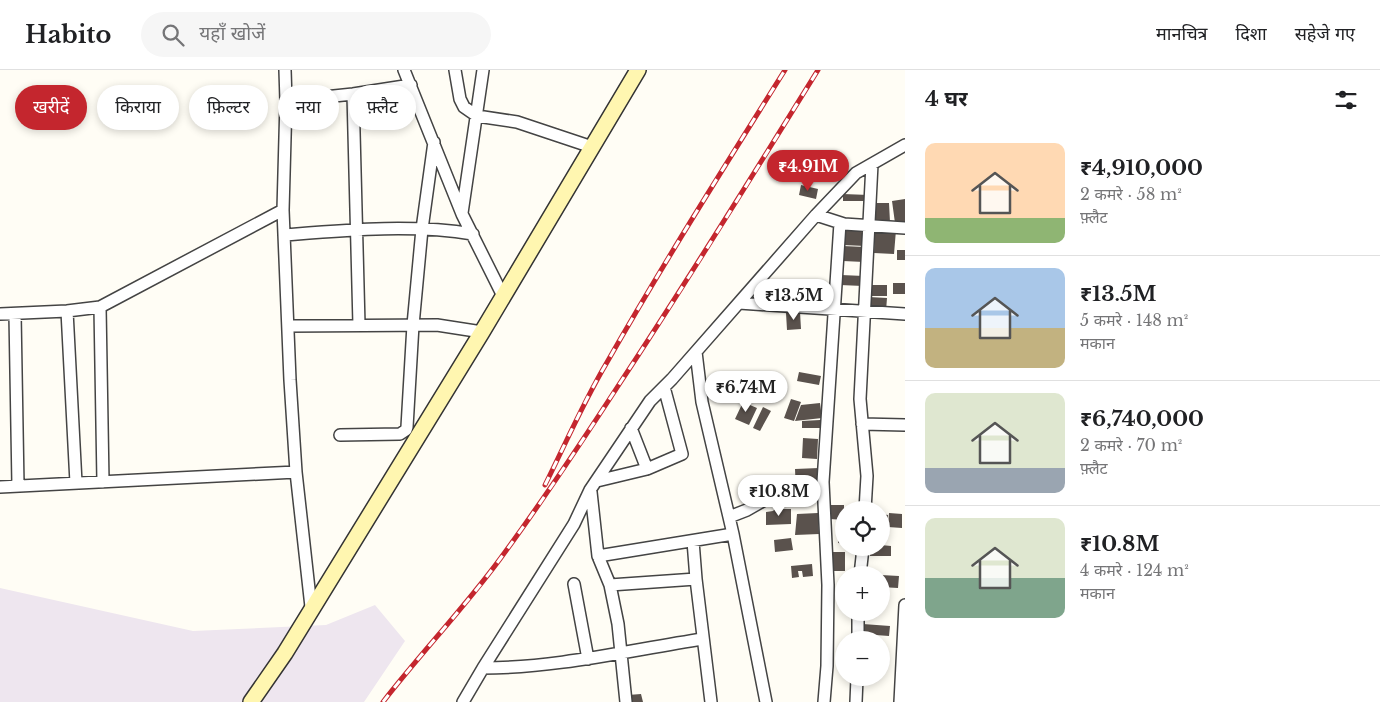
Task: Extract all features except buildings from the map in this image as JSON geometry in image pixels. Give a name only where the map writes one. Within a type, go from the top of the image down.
[{"type":"street","points":[[285,70],[285,85]]},
{"type":"street","points":[[404,70],[411,85]]},
{"type":"street","points":[[455,70],[460,100],[464,107],[477,116],[517,122],[592,147]]},
{"type":"street","points":[[456,231],[462,214],[483,70]]},
{"type":"street","points":[[251,702],[284,653],[482,332],[638,70]]},
{"type":"street","points":[[416,97],[462,214],[503,296]]},
{"type":"street","points":[[285,130],[283,210],[296,472],[312,607]]},
{"type":"street","points":[[354,130],[359,325]]},
{"type":"street","points":[[340,435],[400,434],[406,430],[422,229],[434,142]]},
{"type":"street","points":[[463,702],[574,524],[594,485],[650,401],[696,352],[816,215],[856,173],[905,144]]},
{"type":"street","points":[[866,501],[867,476],[860,399],[872,164]]},
{"type":"street","points":[[0,314],[67,312],[100,307],[283,210]]},
{"type":"street","points":[[816,215],[840,223],[905,228]]},
{"type":"street","points":[[824,702],[827,666],[828,585],[823,482],[840,223]]},
{"type":"street","points":[[284,235],[357,229],[422,229],[473,234]]},
{"type":"street","points":[[738,303],[905,314]]},
{"type":"street","points":[[100,307],[103,482]]},
{"type":"street","points":[[67,312],[76,483]]},
{"type":"street","points":[[15,314],[18,486]]},
{"type":"street","points":[[288,326],[455,326],[482,332]]},
{"type":"street","points":[[696,352],[702,402],[733,534],[766,702]]},
{"type":"street","points":[[594,485],[647,469],[682,454],[664,387]]},
{"type":"street","points":[[862,424],[905,425]]},
{"type":"street","points":[[631,428],[647,469]]},
{"type":"street","points":[[0,487],[296,472]]},
{"type":"street","points":[[594,485],[598,556],[610,585],[618,624],[626,702]]},
{"type":"street","points":[[729,517],[747,510],[768,498]]},
{"type":"street","points":[[598,556],[733,534]]},
{"type":"street","points":[[693,541],[711,702]]},
{"type":"street","points":[[610,585],[696,579]]},
{"type":"street","points":[[574,584],[588,659]]},
{"type":"street","points":[[900,702],[905,605]]},
{"type":"street","points":[[483,668],[541,665],[588,659],[703,639]]},
{"type":"street","points":[[856,686],[856,702]]},
{"type":"shaded area","points":[[0,588],[193,631],[326,625],[375,605],[405,641],[364,702],[0,702]]},
{"type":"railway","points":[[545,485],[590,394],[628,327],[694,216],[785,70]]},
{"type":"railway","points":[[383,702],[516,538],[591,428],[745,188],[818,70]]}]
